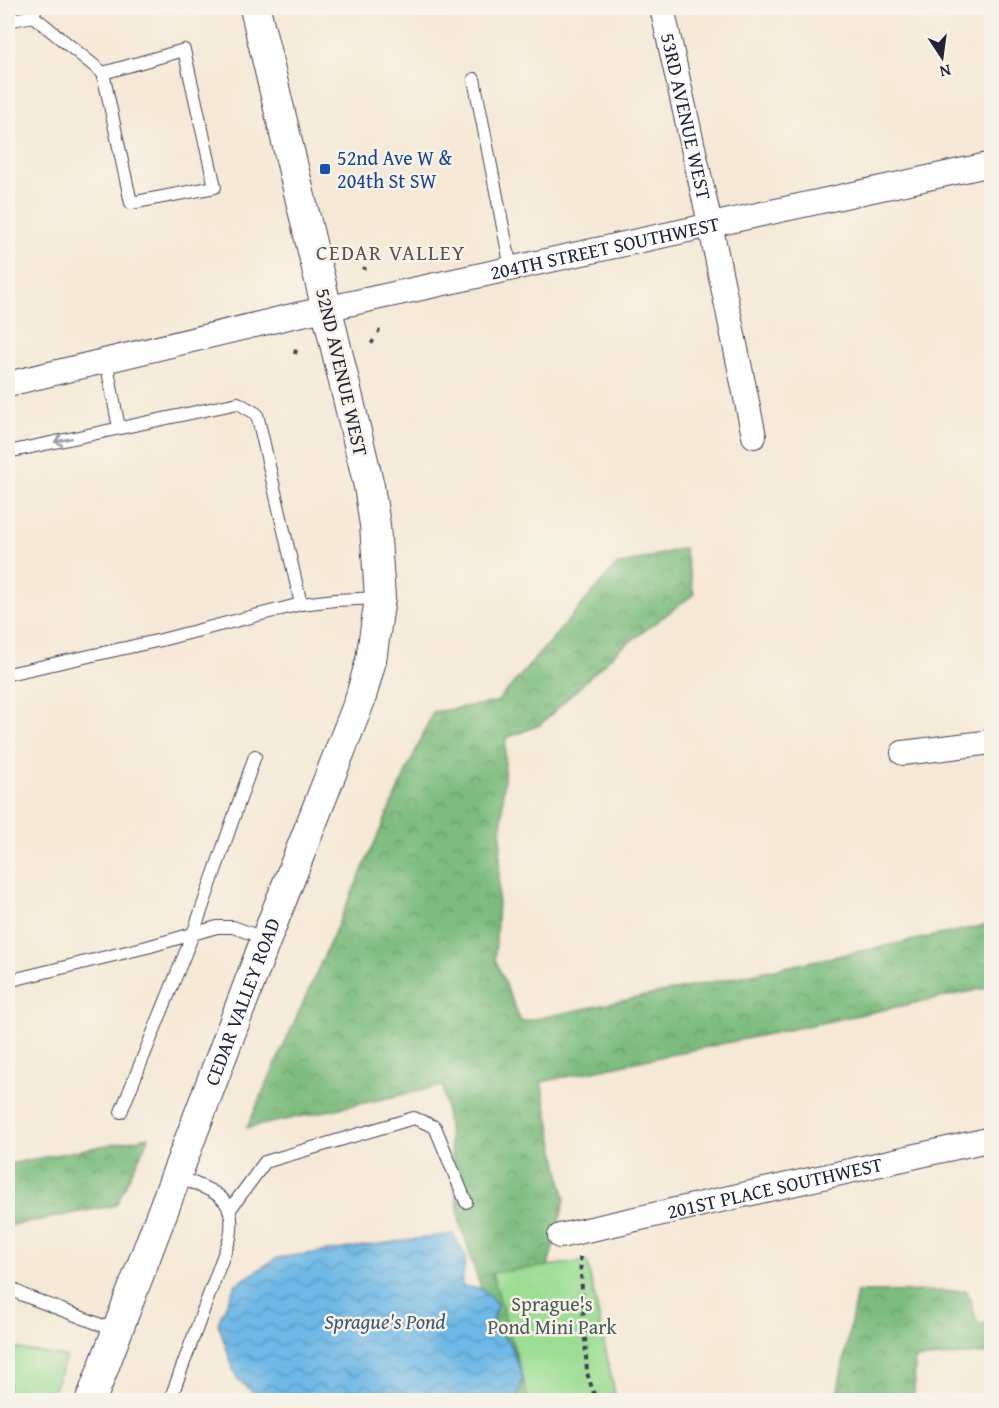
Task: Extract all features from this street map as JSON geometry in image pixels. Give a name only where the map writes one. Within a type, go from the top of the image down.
[{"type":"street","name":"52ND AVENUE WEST","points":[[255,8],[369,486],[375,525],[380,598]]},
{"type":"street","name":"53RD AVENUE WEST","points":[[662,8],[754,436]]},
{"type":"street","name":"204TH STREET SOUTHWEST","points":[[8,384],[327,309],[992,164]]},
{"type":"street","name":"CEDAR VALLEY ROAD","points":[[91,1401],[266,939],[360,700],[371,660],[380,598]]},
{"type":"street","points":[[903,753],[992,742]]},
{"type":"street","name":"201ST PLACE SOUTHWEST","points":[[569,1234],[992,1139]]},
{"type":"lane","points":[[8,21],[34,12],[103,73],[131,203],[215,187],[184,50],[103,73]]},
{"type":"lane","points":[[474,79],[512,268]]},
{"type":"lane","points":[[106,360],[119,428]]},
{"type":"lane","points":[[8,452],[238,403],[258,414],[302,604]]},
{"type":"lane","points":[[8,674],[161,640],[302,604],[380,598]]},
{"type":"lane","points":[[122,1112],[193,934],[255,756]]},
{"type":"lane","points":[[8,981],[147,947],[217,927],[233,927],[266,939]]},
{"type":"lane","points":[[231,1208],[265,1162],[414,1118],[435,1126],[466,1202]]},
{"type":"lane","points":[[170,1401],[230,1238],[233,1222],[231,1208],[221,1196],[176,1176]]},
{"type":"lane","points":[[8,1286],[23,1295],[118,1331]]},
{"type":"path","points":[[569,1234],[587,1373],[596,1401]]},
{"type":"green space","points":[[684,548],[694,594],[616,652],[540,725],[506,738],[495,959],[521,1022],[991,924],[991,987],[541,1082],[565,1199],[543,1286],[555,1400],[517,1400],[523,1377],[510,1343],[492,1325],[497,1304],[481,1289],[460,1223],[443,1086],[247,1128],[433,712],[497,702],[616,566]]},
{"type":"green space","points":[[149,1137],[116,1205],[8,1226],[8,1164]]},
{"type":"green space","name":"Sprague's Pond Mini Park","points":[[587,1261],[616,1400],[528,1400],[492,1273]]},
{"type":"green space","points":[[967,1291],[978,1324],[991,1323],[991,1353],[915,1359],[914,1400],[836,1400],[857,1292]]},
{"type":"green space","points":[[8,1347],[66,1357],[50,1400],[8,1400]]},
{"type":"water","name":"Sprague's Pond","points":[[453,1234],[466,1257],[461,1286],[481,1289],[497,1304],[492,1325],[510,1343],[523,1377],[517,1400],[261,1400],[236,1377],[218,1323],[235,1285],[277,1258]]},
{"type":"place","name":"52nd Ave W & 204th St SW","points":[[325,169]]},
{"type":"district","name":"CEDAR VALLEY","points":[[391,253]]}]
